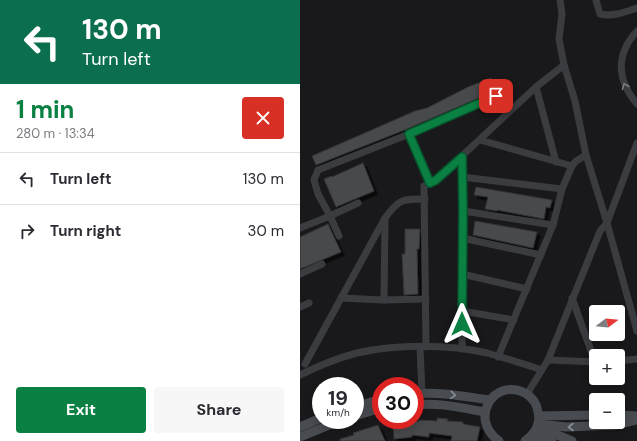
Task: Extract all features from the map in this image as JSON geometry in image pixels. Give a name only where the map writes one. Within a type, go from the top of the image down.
[{"type":"street","points":[[560,0],[562,14],[559,39],[564,65],[575,101],[586,155],[607,223],[637,331]]},
{"type":"street","points":[[596,0],[600,14],[606,16],[637,8]]},
{"type":"street","points":[[637,31],[630,38],[624,51],[621,65],[622,80],[628,93],[637,104]]},
{"type":"street","points":[[420,377],[426,299],[424,186],[436,180],[536,87],[564,65]]},
{"type":"street","points":[[536,87],[556,162]]},
{"type":"street","points":[[339,236],[318,194],[314,180],[318,170],[409,134],[496,96]]},
{"type":"street","points":[[409,134],[430,183]]},
{"type":"street","points":[[480,140],[572,166]]},
{"type":"street","points":[[527,394],[548,360],[600,231],[607,223],[637,143]]},
{"type":"street","points":[[498,357],[553,226],[562,189],[572,166],[576,161],[586,155]]},
{"type":"street","points":[[462,157],[462,349]]},
{"type":"street","points":[[462,177],[562,189]]},
{"type":"street","points":[[314,368],[303,362],[342,298],[385,218],[395,205],[405,199],[424,199]]},
{"type":"street","points":[[300,228],[330,216],[358,202]]},
{"type":"street","points":[[463,211],[553,226]]},
{"type":"street","points":[[384,300],[385,218]]},
{"type":"street","points":[[462,238],[541,255]]},
{"type":"street","points":[[300,274],[322,264]]},
{"type":"street","points":[[462,274],[527,289]]},
{"type":"street","points":[[342,298],[384,300],[426,299]]},
{"type":"street","points":[[572,298],[590,349]]},
{"type":"street","points":[[300,307],[309,303]]},
{"type":"street","points":[[462,311],[514,320]]},
{"type":"street","points":[[300,375],[314,368],[357,353],[391,348],[423,347],[450,347],[486,353],[542,370]]},
{"type":"street","points":[[625,360],[637,359]]},
{"type":"street","points":[[548,360],[589,362]]},
{"type":"street","points":[[499,441],[487,430],[485,412],[490,400],[496,394],[504,390],[516,390],[527,394],[533,400],[538,407],[534,430]]},
{"type":"street","points":[[424,394],[490,400]]},
{"type":"street","points":[[424,404],[452,406],[485,412]]},
{"type":"street","points":[[625,415],[637,416]]},
{"type":"street","points":[[534,430],[589,417]]},
{"type":"street","points":[[534,430],[566,427],[615,426],[637,420]]},
{"type":"street","points":[[301,434],[312,425]]},
{"type":"street","points":[[301,434],[315,429]]},
{"type":"street","points":[[534,430],[552,441]]},
{"type":"street","points":[[534,430],[555,434],[572,441]]},
{"type":"building","points":[[491,78],[497,91],[316,165],[312,156],[415,111],[427,108],[468,87]]},
{"type":"building","points":[[363,163],[374,191],[336,207],[324,179]]},
{"type":"building","points":[[476,187],[552,200],[550,208],[546,207],[544,219],[485,209],[488,197],[474,195]]},
{"type":"building","points":[[475,221],[537,232],[533,248],[473,235]]},
{"type":"building","points":[[328,224],[341,252],[300,269],[300,237]]},
{"type":"building","points":[[405,229],[420,229],[419,249],[417,249],[418,294],[404,295],[402,254],[405,254]]},
{"type":"building","points":[[437,418],[448,419],[447,421],[463,422],[463,424],[480,427],[477,441],[451,441],[452,436],[429,433],[429,437],[412,435],[412,437],[394,439],[393,429],[424,429],[424,420],[437,421]]},
{"type":"building","points":[[372,427],[372,429],[380,429],[385,441],[340,441],[340,439],[354,435],[353,433]]},
{"type":"route","points":[[462,324],[462,157],[436,180],[430,183],[409,134],[496,96]]}]
